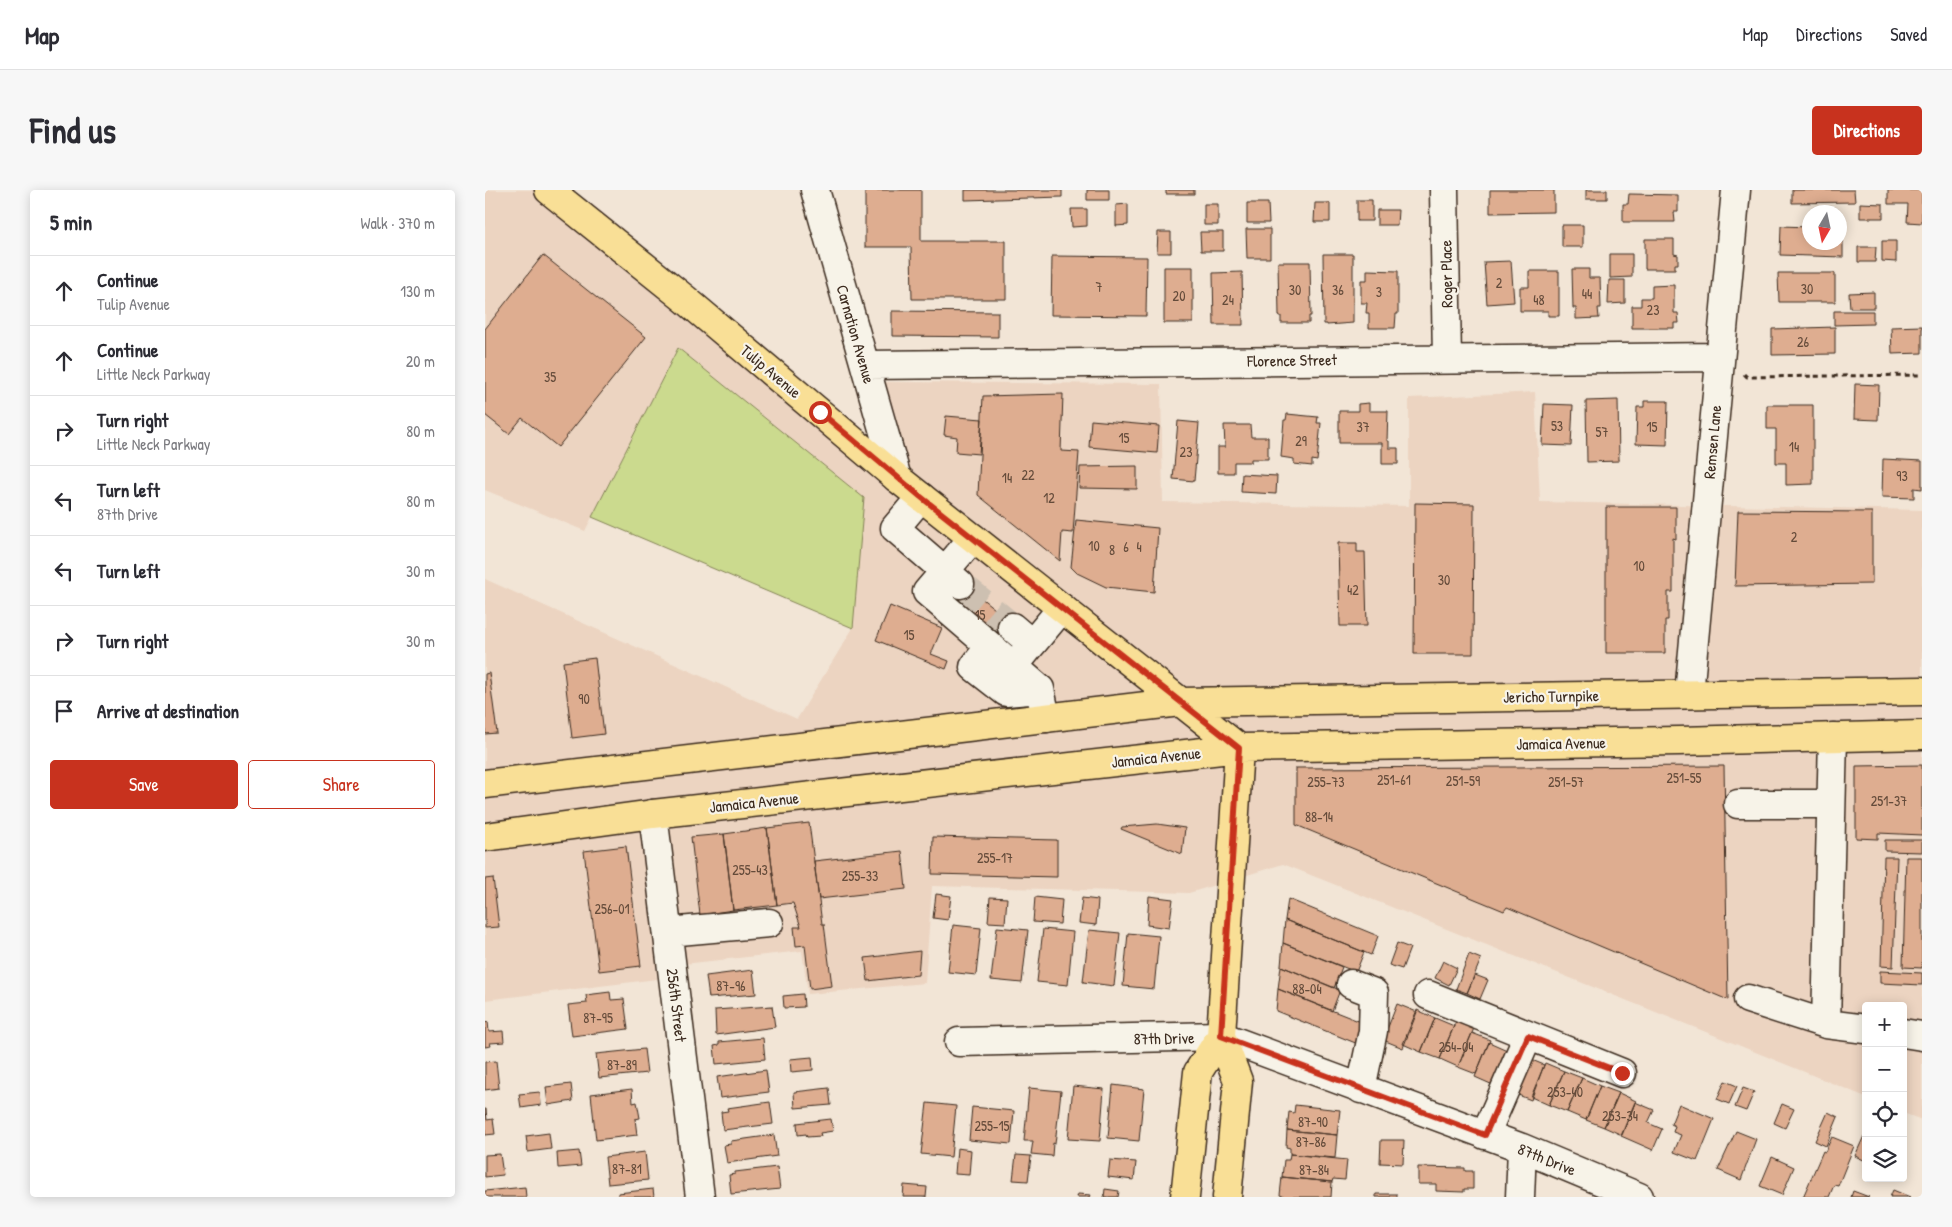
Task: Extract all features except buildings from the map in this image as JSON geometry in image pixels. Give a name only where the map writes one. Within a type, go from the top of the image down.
[{"type":"main road","name":"Tulip Avenue","points":[[549,190],[685,299],[897,478],[1239,748]]},
{"type":"main road","name":"Jericho Turnpike","points":[[1181,702],[1922,691]]},
{"type":"main road","points":[[485,784],[1181,702]]},
{"type":"main road","name":"Jamaica Avenue","points":[[485,837],[653,814],[1239,748],[1922,734]]},
{"type":"main road","points":[[1227,1197],[1238,1081],[1221,1036],[1239,748]]},
{"type":"main road","points":[[1185,1197],[1198,1072],[1221,1036]]},
{"type":"street","name":"Carnation Avenue","points":[[815,190],[897,478]]},
{"type":"street","name":"Roger Place","points":[[1444,190],[1447,359]]},
{"type":"street","name":"Remsen Lane","points":[[1689,694],[1736,190]]},
{"type":"street","name":"Florence Street","points":[[865,365],[1720,357]]},
{"type":"street","points":[[921,497],[895,528],[952,578]]},
{"type":"street","points":[[973,538],[952,578],[927,592],[1041,689],[1046,718]]},
{"type":"street","points":[[1013,666],[1022,635],[1062,608]]},
{"type":"street","points":[[990,646],[974,667],[1006,692],[1041,689]]},
{"type":"street","points":[[1826,1024],[1833,737]]},
{"type":"street","points":[[1739,804],[1831,804]]},
{"type":"street","name":"256th Street","points":[[653,814],[700,1197]]},
{"type":"street","points":[[668,932],[769,923]]},
{"type":"street","points":[[1351,984],[1374,994],[1373,1031],[1361,1088]]},
{"type":"street","points":[[1428,995],[1622,1073]]},
{"type":"street","points":[[1748,999],[1826,1024],[1862,1028]]},
{"type":"street","points":[[1907,1034],[1922,1036]]},
{"type":"street","name":"87th Drive","points":[[959,1042],[1221,1036],[1521,1148],[1639,1197]]},
{"type":"street","points":[[1485,1135],[1528,1036]]},
{"type":"street","points":[[1520,1197],[1521,1148]]},
{"type":"path","points":[[1720,357],[1747,377],[1922,375]]},
{"type":"shaded area","points":[[485,190],[554,190],[877,450],[882,382],[1161,384],[1163,502],[1409,506],[1409,398],[1535,392],[1540,502],[1922,510],[1922,1120],[1907,1114],[1907,1002],[1862,1002],[1862,1095],[1283,864],[1189,893],[932,886],[925,983],[808,994],[802,951],[656,967],[657,979],[485,1000],[485,579],[797,719],[853,628],[678,348],[585,531],[485,490]]},
{"type":"green space","points":[[678,348],[864,498],[853,628],[592,517]]},
{"type":"tunnel","points":[[960,584],[1012,627]]},
{"type":"route","points":[[820,412],[897,478],[1239,748],[1221,1036],[1485,1135],[1528,1036],[1622,1073]]}]
